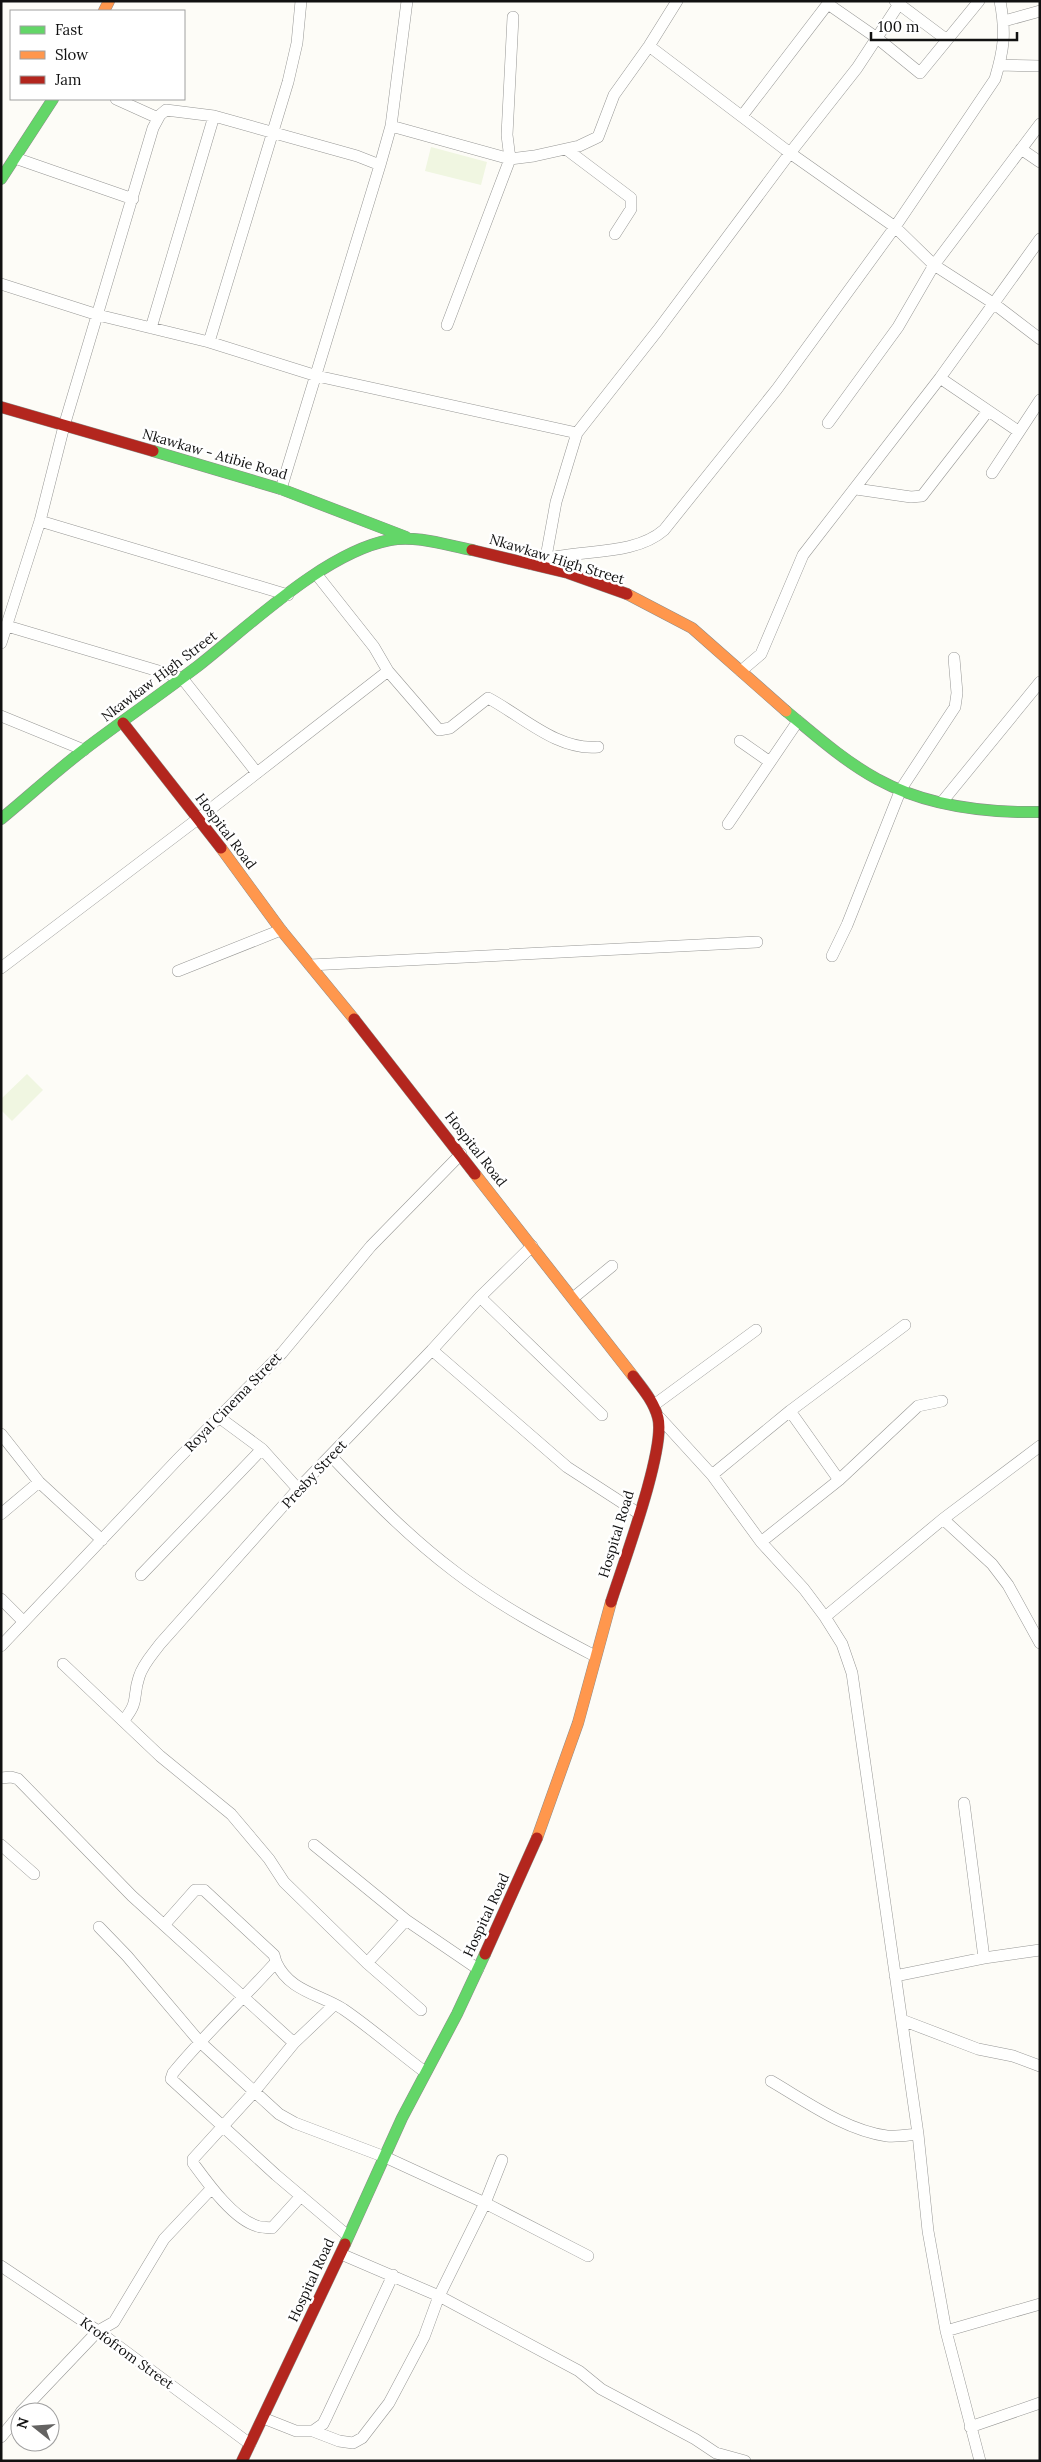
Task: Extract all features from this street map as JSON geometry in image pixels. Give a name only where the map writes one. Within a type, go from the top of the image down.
[{"type":"street","points":[[209,342],[297,43],[300,1]]},
{"type":"street","points":[[281,489],[392,126],[407,1]]},
{"type":"street","points":[[392,126],[510,159],[566,149],[598,138],[614,95],[650,46],[677,1]]},
{"type":"street","points":[[742,116],[829,3],[920,72],[979,1]]},
{"type":"street","points":[[531,564],[546,557],[596,554],[653,538],[664,530],[776,389],[895,227],[996,79],[1003,54],[1004,21],[1000,1]]},
{"type":"street","points":[[546,557],[556,502],[577,433],[658,330],[877,38],[898,2],[947,40]]},
{"type":"street","points":[[1004,21],[1040,11]]},
{"type":"street","points":[[447,326],[510,159],[506,135],[513,17]]},
{"type":"street","points":[[650,46],[790,153],[895,227],[934,266],[993,303],[1040,340]]},
{"type":"street","points":[[999,65],[1040,66]]},
{"type":"street","points":[[1,179],[52,100]]},
{"type":"street","points":[[118,100],[158,118]]},
{"type":"street","points":[[1,643],[40,521],[64,426],[153,128],[158,118],[166,110],[214,116],[380,165]]},
{"type":"street","points":[[151,328],[214,116]]},
{"type":"street","points":[[828,422],[898,327],[934,266],[1040,124]]},
{"type":"street","points":[[566,149],[631,198],[630,209],[615,234]]},
{"type":"street","points":[[1021,149],[1040,162]]},
{"type":"street","points":[[15,158],[133,199]]},
{"type":"street","points":[[742,672],[761,654],[802,555],[856,489],[940,378],[1040,238]]},
{"type":"street","points":[[1,284],[98,316],[209,342],[317,376],[577,433]]},
{"type":"street","points":[[940,378],[1018,431]]},
{"type":"street","points":[[992,473],[1040,400]]},
{"type":"street","name":"Nkawkaw - Atibie Road","points":[[1,407],[281,489],[417,541]]},
{"type":"street","points":[[856,489],[911,497],[922,496],[988,411]]},
{"type":"street","points":[[40,521],[288,595]]},
{"type":"street","name":"Nkawkaw High Street","points":[[1,819],[84,750],[123,723],[288,595],[333,564],[383,541],[400,539],[487,552],[620,592],[685,623],[798,721],[862,770],[901,789],[942,802],[992,812],[1040,812]]},
{"type":"street","points":[[317,575],[374,647],[388,671],[439,730],[450,728],[488,698],[531,727],[569,743],[587,748],[598,747]]},
{"type":"street","points":[[7,626],[182,678],[258,774]]},
{"type":"street","points":[[832,956],[850,919],[901,789],[955,707],[957,693],[954,658]]},
{"type":"street","points":[[2,964],[258,774],[388,671]]},
{"type":"street","points":[[942,802],[1040,682]]},
{"type":"street","points":[[1,716],[84,750]]},
{"type":"street","points":[[728,824],[798,721]]},
{"type":"street","name":"Hospital Road","points":[[123,723],[199,818],[281,930],[382,1053],[573,1298],[654,1405],[660,1418],[660,1436],[595,1656],[578,1723],[531,1855],[502,1912],[457,2014],[425,2072],[384,2156],[341,2254],[242,2461]]},
{"type":"street","points":[[740,741],[770,762]]},
{"type":"street","points":[[178,971],[281,930]]},
{"type":"street","points":[[310,965],[757,942]]},
{"type":"street","name":"Royal Cinema Street","points":[[1,1646],[177,1460],[282,1353],[370,1246],[461,1154]]},
{"type":"street","name":"Presby Street","points":[[124,1720],[135,1707],[138,1679],[143,1666],[160,1644],[298,1489],[432,1350],[480,1297],[532,1246]]},
{"type":"street","points":[[573,1298],[612,1266]]},
{"type":"street","points":[[480,1297],[602,1415]]},
{"type":"street","points":[[712,1475],[790,1411],[905,1324]]},
{"type":"street","points":[[654,1405],[756,1330]]},
{"type":"street","points":[[432,1350],[505,1416],[567,1467],[638,1513]]},
{"type":"street","points":[[761,1542],[839,1480],[918,1406],[942,1400]]},
{"type":"street","points":[[790,1411],[839,1480]]},
{"type":"street","points":[[220,1418],[262,1449],[298,1489]]},
{"type":"street","points":[[660,1418],[712,1475],[761,1542],[826,1616],[842,1644],[852,1673],[918,2134],[928,2231],[946,2331],[980,2461]]},
{"type":"street","points":[[1,1434],[39,1482],[102,1540]]},
{"type":"street","points":[[826,1616],[943,1519],[1040,1446]]},
{"type":"street","points":[[141,1575],[262,1449]]},
{"type":"street","points":[[331,1456],[387,1515],[455,1572],[533,1622],[595,1656]]},
{"type":"street","points":[[1,1514],[39,1482]]},
{"type":"street","points":[[943,1519],[992,1564],[1008,1584],[1040,1643]]},
{"type":"street","points":[[1,1599],[23,1621]]},
{"type":"street","points":[[63,1664],[160,1756],[230,1814],[284,1882],[368,1963],[421,2010]]},
{"type":"street","points":[[1,1778],[11,1777],[18,1779],[132,1896],[294,2043]]},
{"type":"street","points":[[964,1803],[984,1958]]},
{"type":"street","points":[[314,1844],[406,1920],[478,1969]]},
{"type":"street","points":[[1,1845],[34,1874]]},
{"type":"street","points":[[164,1925],[195,1890],[204,1890],[271,1951],[279,1970],[293,1984],[342,2008],[425,2072]]},
{"type":"street","points":[[368,1963],[406,1920]]},
{"type":"street","points":[[99,1927],[127,1956],[199,2042],[279,2114],[384,2156],[485,2203],[588,2256]]},
{"type":"street","points":[[895,1976],[984,1958],[1040,1950]]},
{"type":"street","points":[[276,1962],[244,1998],[199,2042],[173,2073],[171,2079],[348,2236]]},
{"type":"street","points":[[301,2196],[272,2228],[256,2226],[237,2214],[212,2188],[193,2163],[193,2159],[254,2092],[294,2043],[334,2005]]},
{"type":"street","points":[[902,2020],[978,2049],[1013,2056],[1040,2066]]},
{"type":"street","points":[[771,2081],[841,2121],[862,2130],[889,2136],[918,2134]]},
{"type":"street","points":[[263,2418],[296,2431],[313,2432],[353,2443],[362,2438],[389,2403],[424,2337],[439,2296],[485,2203],[502,2160]]},
{"type":"street","points":[[31,2402],[98,2331],[114,2322],[159,2245],[212,2188]]},
{"type":"street","points":[[341,2254],[439,2296],[579,2372],[602,2389],[695,2439],[716,2453],[745,2461]]},
{"type":"street","name":"Krofofrom Street","points":[[1,2266],[98,2331],[250,2444]]},
{"type":"street","points":[[313,2432],[322,2424],[327,2416],[393,2275]]},
{"type":"street","points":[[946,2331],[1040,2304]]},
{"type":"street","points":[[970,2427],[1040,2402]]},
{"type":"street","points":[[1,2437],[10,2426]]},
{"type":"green space","points":[[431,147],[487,162],[481,185],[425,171]]},
{"type":"green space","points":[[27,1074],[43,1090],[12,1121],[1,1110],[1,1099]]},
{"type":"traffic: fast","points":[[1,179],[52,100]]},
{"type":"traffic: fast","points":[[153,451],[281,489],[406,537]]},
{"type":"traffic: fast","points":[[1,819],[74,757],[198,666],[289,592],[340,559],[365,547],[400,539],[431,541],[472,550]]},
{"type":"traffic: fast","points":[[786,711],[853,764],[877,779],[915,796],[936,802],[977,809],[1040,812]]},
{"type":"traffic: fast","points":[[345,2244],[402,2118],[457,2014],[485,1954]]},
{"type":"traffic: slow","points":[[104,10],[109,1]]},
{"type":"traffic: slow","points":[[627,594],[692,628],[786,711]]},
{"type":"traffic: slow","points":[[221,848],[281,930],[354,1019]]},
{"type":"traffic: slow","points":[[475,1174],[633,1376]]},
{"type":"traffic: slow","points":[[537,1838],[578,1723],[611,1602]]},
{"type":"traffic: jam","points":[[1,407],[153,451]]},
{"type":"traffic: jam","points":[[472,550],[568,573],[627,594]]},
{"type":"traffic: jam","points":[[123,723],[221,848]]},
{"type":"traffic: jam","points":[[354,1019],[475,1174]]},
{"type":"traffic: jam","points":[[611,1602],[650,1481],[659,1433],[658,1418],[654,1407],[633,1376]]},
{"type":"traffic: jam","points":[[485,1954],[537,1838]]},
{"type":"traffic: jam","points":[[242,2461],[345,2244]]}]
